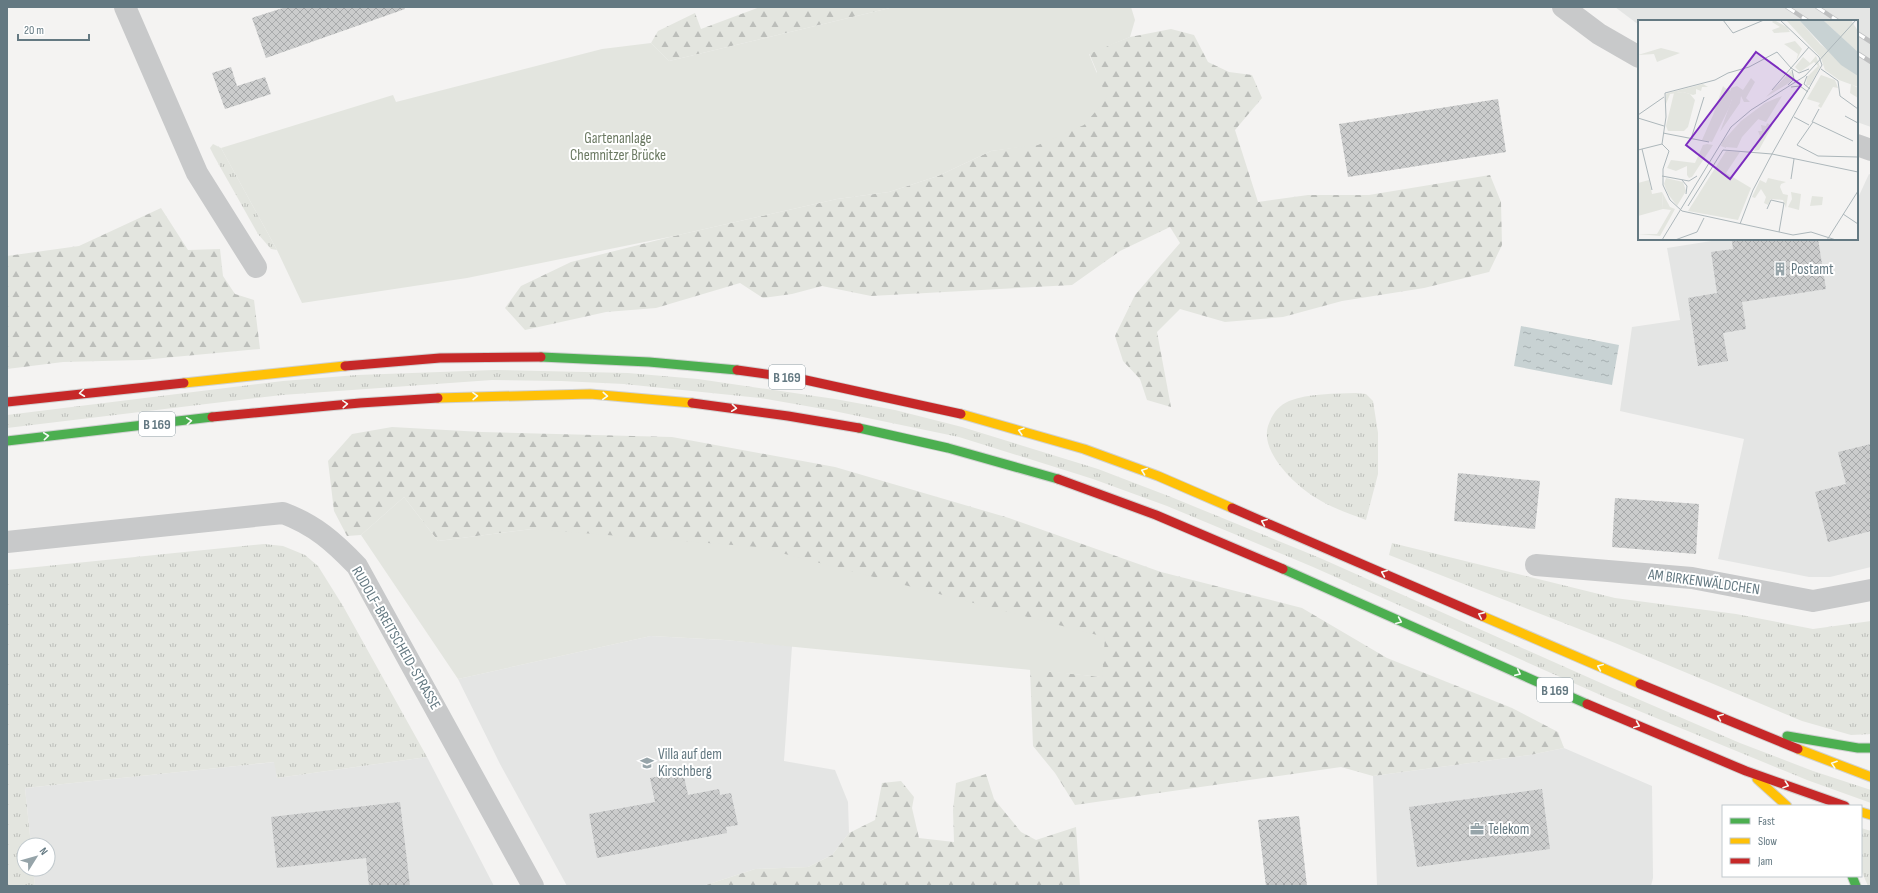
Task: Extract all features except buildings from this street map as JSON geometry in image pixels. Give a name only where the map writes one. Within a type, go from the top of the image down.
[{"type":"highway","name":"B 169","points":[[7,402],[352,365],[440,358],[532,357],[649,362],[725,368],[801,379],[948,410],[1084,449],[1151,474],[1586,661],[1820,759],[1871,777]]},
{"type":"highway","name":"B 169","points":[[7,440],[306,407],[440,397],[576,394],[684,402],[840,423],[1026,469],[1089,490],[1161,517],[1300,576],[1601,710],[1749,772],[1842,805]]},
{"type":"highway","points":[[1756,732],[1858,748],[1871,748]]},
{"type":"highway","points":[[1749,772],[1786,805]]},
{"type":"street","points":[[125,7],[197,173],[256,267]]},
{"type":"street","points":[[1563,7],[1599,34],[1638,56]]},
{"type":"street","points":[[1858,146],[1871,150]]},
{"type":"street","name":"RUDOLF-BREITSCHEID-STRASSE","points":[[7,542],[283,513],[322,532],[357,566],[533,886]]},
{"type":"street","name":"AM BIRKENWÄLDCHEN","points":[[1536,565],[1692,578],[1813,601],[1871,590]]},
{"type":"shaded area","points":[[1615,7],[1871,7],[1871,127],[1858,122],[1858,20],[1638,20],[1638,24]]},
{"type":"shaded area","points":[[1869,174],[1871,175],[1871,567],[1830,577],[1809,577],[1718,559],[1744,439],[1620,411],[1632,327],[1680,320],[1667,248],[1718,240],[1858,240],[1858,198]]},
{"type":"shaded area","name":"Villa auf dem Kirschberg","points":[[651,636],[725,640],[792,646],[784,761],[835,770],[848,802],[849,833],[832,855],[808,867],[755,869],[703,886],[567,886],[500,764],[458,679]]},
{"type":"shaded area","points":[[1564,748],[1652,786],[1653,878],[1651,886],[1377,886],[1373,776],[1530,755]]},
{"type":"shaded area","points":[[427,757],[494,886],[35,886],[34,877],[56,877],[56,837],[30,837],[25,788],[275,762],[277,778]]},
{"type":"green space","points":[[760,7],[894,7],[669,61],[651,43],[658,31],[695,13],[701,29]]},
{"type":"green space","name":"Gartenanlage Chemnitzer Brücke","points":[[894,7],[1131,7],[1135,20],[1130,37],[1089,54],[1107,98],[1084,125],[1038,145],[991,151],[938,176],[889,192],[837,199],[674,236],[467,278],[302,303],[277,250],[221,148],[393,95],[396,102],[602,49],[651,43],[669,61]]},
{"type":"green space","points":[[1171,29],[1194,35],[1208,62],[1229,72],[1252,75],[1262,98],[1235,130],[1258,202],[1308,195],[1369,195],[1490,175],[1501,202],[1502,245],[1489,272],[1424,288],[1342,301],[1283,317],[1225,322],[1180,309],[1157,332],[1171,407],[1147,400],[1140,379],[1123,361],[1115,336],[1135,295],[1180,243],[1170,227],[1120,251],[1072,285],[871,296],[822,286],[792,294],[763,298],[740,283],[656,308],[606,312],[525,330],[505,308],[521,286],[571,262],[674,236],[837,199],[889,192],[938,176],[991,151],[1038,144],[1097,72],[1089,53],[1130,37]]},
{"type":"green space","points":[[213,144],[221,148],[277,250],[271,249],[258,234],[210,148]]},
{"type":"green space","points":[[161,208],[188,250],[220,249],[223,276],[235,294],[254,300],[260,349],[142,360],[63,362],[7,369],[7,256],[79,246]]},
{"type":"green space","points":[[495,370],[628,373],[698,379],[835,399],[895,410],[962,427],[1098,469],[1320,558],[1740,743],[1813,771],[1871,790],[1871,803],[1807,780],[1605,697],[1313,567],[1167,506],[1093,479],[959,437],[829,410],[760,398],[624,384],[492,380],[282,395],[7,428],[7,415],[283,381],[357,375]]},
{"type":"green space","points":[[1366,394],[1373,401],[1378,433],[1378,474],[1366,520],[1339,510],[1305,491],[1280,466],[1269,446],[1267,436],[1271,418],[1282,405],[1289,401],[1313,395]]},
{"type":"green space","points":[[392,427],[482,432],[672,437],[835,467],[1009,518],[1161,572],[1302,608],[1387,658],[1512,708],[1558,732],[1564,748],[1530,755],[1373,776],[1341,767],[1075,805],[1055,773],[1033,746],[1030,669],[1101,677],[532,529],[438,541],[404,497],[361,535],[347,536],[334,511],[328,461],[352,434]]},
{"type":"green space","points":[[404,497],[438,541],[532,529],[758,547],[1105,637],[1102,677],[725,640],[651,636],[458,679],[361,535]]},
{"type":"green space","points":[[1392,543],[1615,598],[1736,614],[1813,629],[1871,621],[1871,734],[1851,735],[1802,721],[1615,643],[1389,555]]},
{"type":"green space","points":[[264,544],[283,546],[305,555],[318,566],[343,606],[427,757],[277,778],[274,762],[25,788],[30,837],[16,837],[16,877],[34,877],[35,886],[7,886],[7,570]]},
{"type":"green space","points":[[986,774],[994,799],[1021,832],[1036,840],[1076,827],[1080,886],[703,886],[755,869],[808,867],[832,855],[849,833],[875,820],[882,783],[901,781],[914,797],[912,808],[919,838],[954,842],[953,810],[956,783]]},
{"type":"green space","points":[[1862,828],[1871,831],[1871,886],[1868,886],[1862,872]]},
{"type":"water","points":[[1521,326],[1619,345],[1612,385],[1514,366]]},
{"type":"railway","points":[[1787,7],[1806,20]]},
{"type":"railway","points":[[1817,7],[1836,20]]},
{"type":"railway","points":[[1858,34],[1871,42]]},
{"type":"railway","points":[[1858,54],[1871,62]]},
{"type":"traffic: fast","points":[[541,357],[649,362],[737,370]]},
{"type":"traffic: fast","points":[[7,441],[212,417]]},
{"type":"traffic: fast","points":[[859,428],[948,448],[1058,479]]},
{"type":"traffic: fast","points":[[1283,569],[1587,704]]},
{"type":"traffic: fast","points":[[1787,736],[1858,748],[1871,748]]},
{"type":"traffic: fast","points":[[1852,877],[1856,886]]},
{"type":"traffic: slow","points":[[184,383],[345,366]]},
{"type":"traffic: slow","points":[[438,398],[590,394],[692,403]]},
{"type":"traffic: slow","points":[[961,414],[1084,449],[1158,476],[1232,508]]},
{"type":"traffic: slow","points":[[1482,616],[1640,684]]},
{"type":"traffic: slow","points":[[1798,749],[1871,777]]},
{"type":"traffic: slow","points":[[1757,779],[1786,805]]},
{"type":"traffic: slow","points":[[1862,812],[1871,815]]},
{"type":"traffic: jam","points":[[345,366],[440,358],[541,357]]},
{"type":"traffic: jam","points":[[737,370],[801,379],[961,414]]},
{"type":"traffic: jam","points":[[7,402],[184,383]]},
{"type":"traffic: jam","points":[[212,417],[360,403],[438,398]]},
{"type":"traffic: jam","points":[[692,403],[788,416],[859,428]]},
{"type":"traffic: jam","points":[[1058,479],[1156,515],[1283,569]]},
{"type":"traffic: jam","points":[[1232,508],[1482,616]]},
{"type":"traffic: jam","points":[[1640,684],[1798,749]]},
{"type":"traffic: jam","points":[[1587,704],[1746,771],[1842,805]]},
{"type":"place","name":"Postamt","points":[[1780,269]]},
{"type":"place","name":"Villa auf dem Kirschberg","points":[[647,763]]},
{"type":"place","name":"Telekom","points":[[1477,829]]}]
